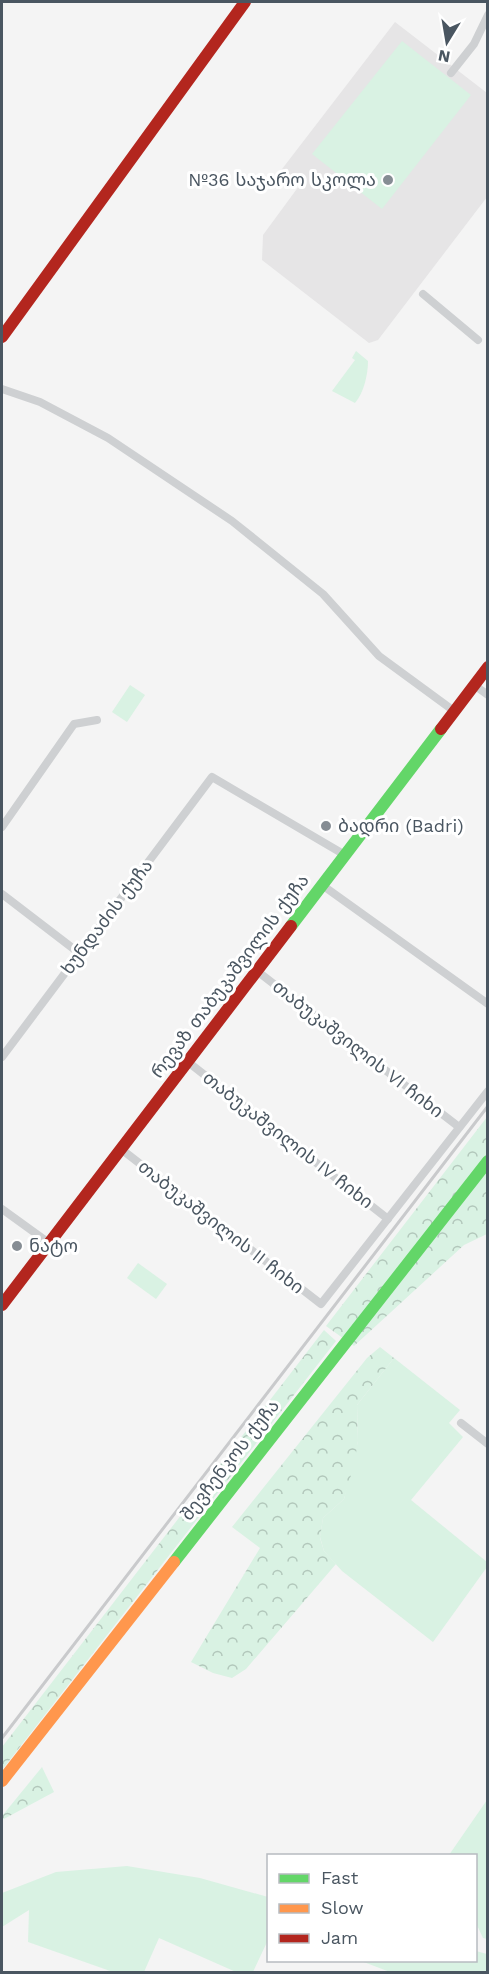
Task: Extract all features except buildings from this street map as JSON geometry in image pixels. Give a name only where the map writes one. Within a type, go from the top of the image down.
[{"type":"street","points":[[2,337],[245,2]]},
{"type":"street","points":[[451,73],[474,44],[488,15]]},
{"type":"street","points":[[423,294],[478,340]]},
{"type":"street","points":[[2,390],[40,402],[108,438],[232,521],[323,594],[379,656],[454,711]]},
{"type":"street","name":"რევაზ თაბუკაშვილის ქუჩა","points":[[2,1305],[488,667]]},
{"type":"street","points":[[474,685],[488,695]]},
{"type":"street","points":[[2,827],[74,724],[97,720]]},
{"type":"street","name":"ხუნდაძის ქუჩა","points":[[2,1057],[212,777],[345,855]]},
{"type":"street","points":[[322,885],[488,1004]]},
{"type":"street","points":[[2,894],[79,953]]},
{"type":"street","name":"თაბუკაშვილის VI ჩიხი","points":[[257,971],[459,1127]]},
{"type":"street","name":"თაბუკაშვილის IV ჩიხი","points":[[188,1062],[388,1219]]},
{"type":"street","points":[[388,1219],[488,1091]]},
{"type":"street","name":"თაბუკაშვილის II ჩიხი","points":[[121,1149],[321,1304],[388,1219]]},
{"type":"street","name":"შევჩენკოს ქუჩა","points":[[2,1781],[488,1161]]},
{"type":"street","points":[[2,1209],[49,1243]]},
{"type":"street","points":[[461,1423],[488,1444]]},
{"type":"shaded area","name":"№36 საჯარო სკოლა","points":[[395,22],[487,93],[487,197],[378,340],[369,343],[262,260],[263,235],[299,186],[279,173]]},
{"type":"green space","points":[[402,41],[471,95],[382,209],[312,154]]},
{"type":"green space","points":[[356,351],[368,361],[365,383],[355,403],[332,391],[355,360],[352,358]]},
{"type":"green space","points":[[130,685],[145,695],[127,722],[112,712]]},
{"type":"green space","points":[[487,1117],[487,1234],[464,1245],[354,1346],[326,1326]]},
{"type":"green space","points":[[138,1263],[167,1284],[156,1299],[127,1278]]},
{"type":"green space","points":[[324,1330],[336,1341],[2,1770],[2,1747]]},
{"type":"green space","points":[[380,1347],[394,1358],[357,1405],[358,1441],[344,1499],[323,1518],[320,1538],[324,1551],[336,1564],[246,1669],[232,1678],[213,1673],[191,1662],[260,1548],[232,1527],[367,1358]]},
{"type":"green space","points":[[394,1358],[460,1410],[449,1423],[463,1437],[411,1500],[487,1562],[487,1567],[433,1642],[342,1571],[324,1551],[320,1537],[323,1518],[344,1499],[358,1441],[357,1405]]},
{"type":"green space","points":[[42,1767],[54,1792],[2,1820],[2,1816]]},
{"type":"green space","points":[[487,1800],[487,1939],[483,1938],[477,1925],[477,1854],[450,1854]]},
{"type":"green space","points":[[127,1866],[200,1878],[267,1897],[267,1942],[253,1972],[236,1972],[159,1938],[144,1972],[113,1972],[28,1942],[29,1910],[2,1927],[2,1893],[56,1872]]},
{"type":"green space","points":[[477,1951],[487,1954],[487,1972],[390,1972],[364,1962],[477,1962]]},
{"type":"railway","points":[[2,1738],[488,1106]]},
{"type":"traffic: fast","points":[[291,926],[441,729]]},
{"type":"traffic: fast","points":[[174,1562],[488,1161]]},
{"type":"traffic: slow","points":[[2,1781],[174,1562]]},
{"type":"traffic: jam","points":[[2,337],[245,2]]},
{"type":"traffic: jam","points":[[441,729],[488,667]]},
{"type":"traffic: jam","points":[[2,1305],[291,926]]},
{"type":"place","name":"№36 საჯარო სკოლა","points":[[388,180]]},
{"type":"place","name":"ბადრი (Badri)","points":[[326,826]]},
{"type":"place","name":"ნატო","points":[[17,1246]]}]
